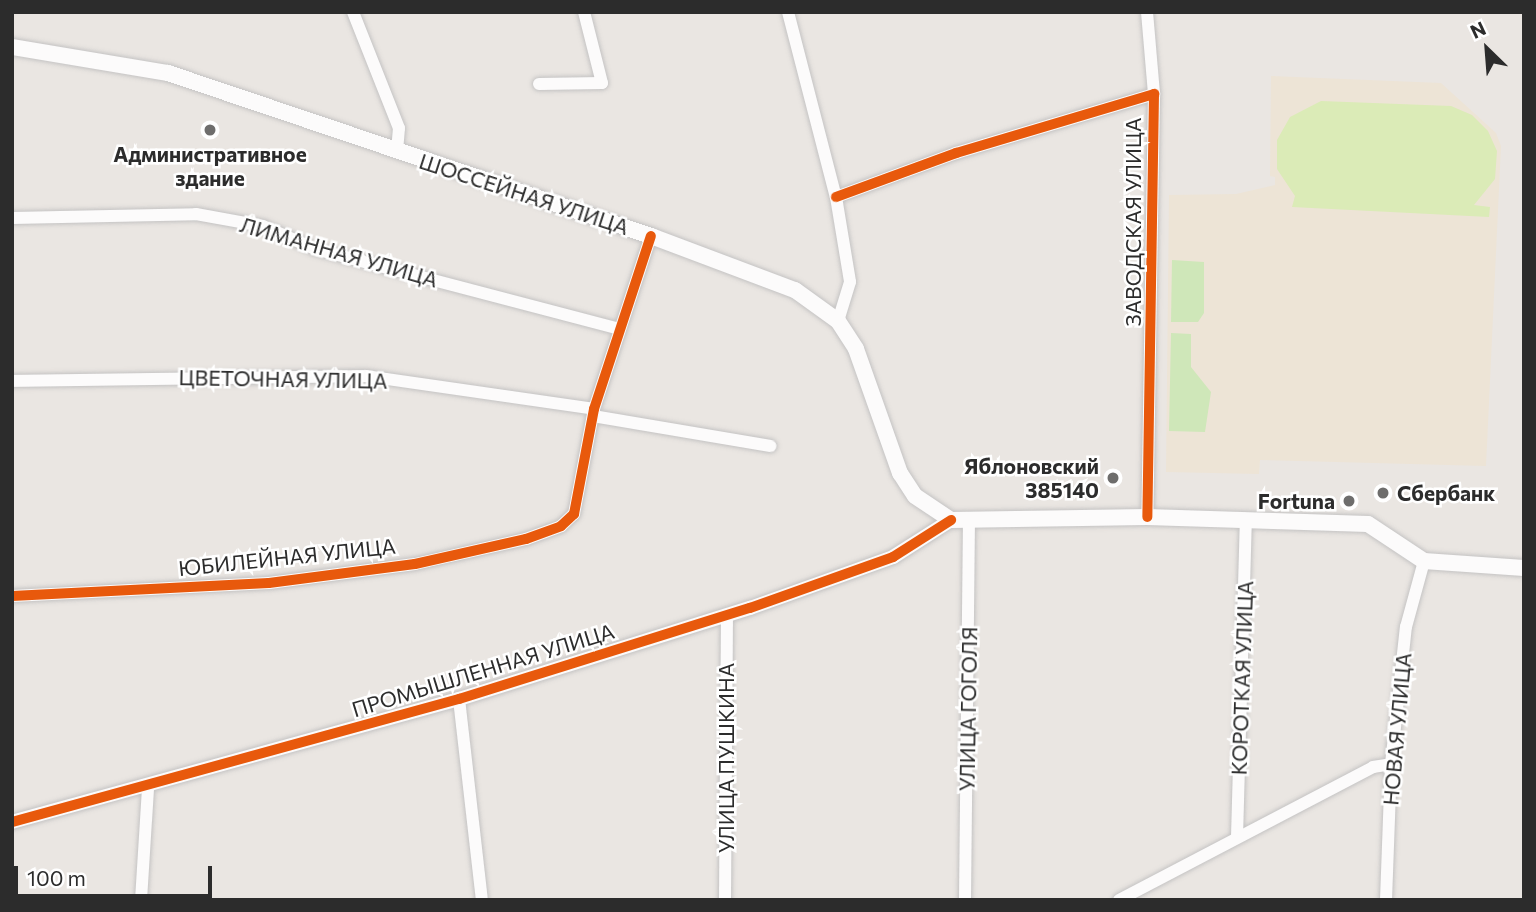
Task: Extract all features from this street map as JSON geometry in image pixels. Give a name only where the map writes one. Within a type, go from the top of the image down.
[{"type":"main road","name":"ШОССЕЙНАЯ УЛИЦА","points":[[12,47],[168,73],[651,236],[782,284],[838,321],[856,349],[900,473],[915,496],[951,520]]},
{"type":"main road","name":"ПРОМЫШЛЕННАЯ УЛИЦА","points":[[951,520],[1147,516],[1368,524],[1424,561],[1524,568]]},
{"type":"street","points":[[354,12],[399,128],[397,152]]},
{"type":"street","points":[[540,84],[602,83],[584,12]]},
{"type":"street","points":[[788,12],[836,197],[850,282],[838,321]]},
{"type":"street","name":"ЗАВОДСКАЯ УЛИЦА","points":[[1147,12],[1154,94],[1147,516]]},
{"type":"street","name":"ЗАВОДСКАЯ УЛИЦА","points":[[836,197],[956,153],[1154,94]]},
{"type":"street","name":"ЛИМАННАЯ УЛИЦА","points":[[12,218],[196,214],[264,226],[315,249],[619,329]]},
{"type":"street","points":[[593,413],[651,236]]},
{"type":"street","name":"ЦВЕТОЧНАЯ УЛИЦА","points":[[12,381],[366,376],[593,413],[770,446]]},
{"type":"street","name":"ЮБИЛЕЙНАЯ УЛИЦА","points":[[12,596],[270,583],[415,564],[526,539],[561,526],[574,514],[593,413]]},
{"type":"street","name":"УЛИЦА ГОГОЛЯ","points":[[965,900],[969,518]]},
{"type":"street","name":"КОРОТКАЯ УЛИЦА","points":[[1237,837],[1246,519]]},
{"type":"street","name":"ПРОМЫШЛЕННАЯ УЛИЦА","points":[[12,822],[148,788],[459,699],[727,615],[893,557],[951,520]]},
{"type":"street","name":"НОВАЯ УЛИЦА","points":[[1386,900],[1391,764],[1406,627],[1424,561]]},
{"type":"street","name":"УЛИЦА ПУШКИНА","points":[[725,900],[727,615]]},
{"type":"street","points":[[459,699],[482,900]]},
{"type":"street","points":[[1119,900],[1137,895],[1237,837],[1373,767],[1391,764]]},
{"type":"street","points":[[141,900],[148,788]]},
{"type":"shaded area","points":[[1271,76],[1441,83],[1496,133],[1501,146],[1486,466],[1260,460],[1259,474],[1166,472],[1169,195],[1236,194],[1275,185],[1275,177],[1270,176]]},
{"type":"green space","points":[[1321,101],[1451,106],[1472,115],[1488,131],[1497,151],[1495,179],[1474,205],[1490,207],[1489,217],[1292,207],[1295,196],[1277,169],[1277,140],[1290,117]]},
{"type":"green space","points":[[1172,260],[1204,262],[1204,313],[1198,322],[1171,322]]},
{"type":"green space","points":[[1171,333],[1191,334],[1191,367],[1211,392],[1205,432],[1169,431]]},
{"type":"cycle path","points":[[836,197],[956,153],[1154,94],[1147,517]]},
{"type":"cycle path","points":[[12,596],[269,583],[415,564],[526,539],[561,526],[574,514],[594,409],[651,236]]},
{"type":"cycle path","points":[[12,822],[459,699],[750,608],[893,557],[951,520]]},
{"type":"place","name":"Административное здание","points":[[210,130]]},
{"type":"place","name":"Яблоновский 385140","points":[[1113,478]]},
{"type":"place","name":"Сбербанк","points":[[1383,493]]},
{"type":"place","name":"Fortuna","points":[[1349,501]]}]
